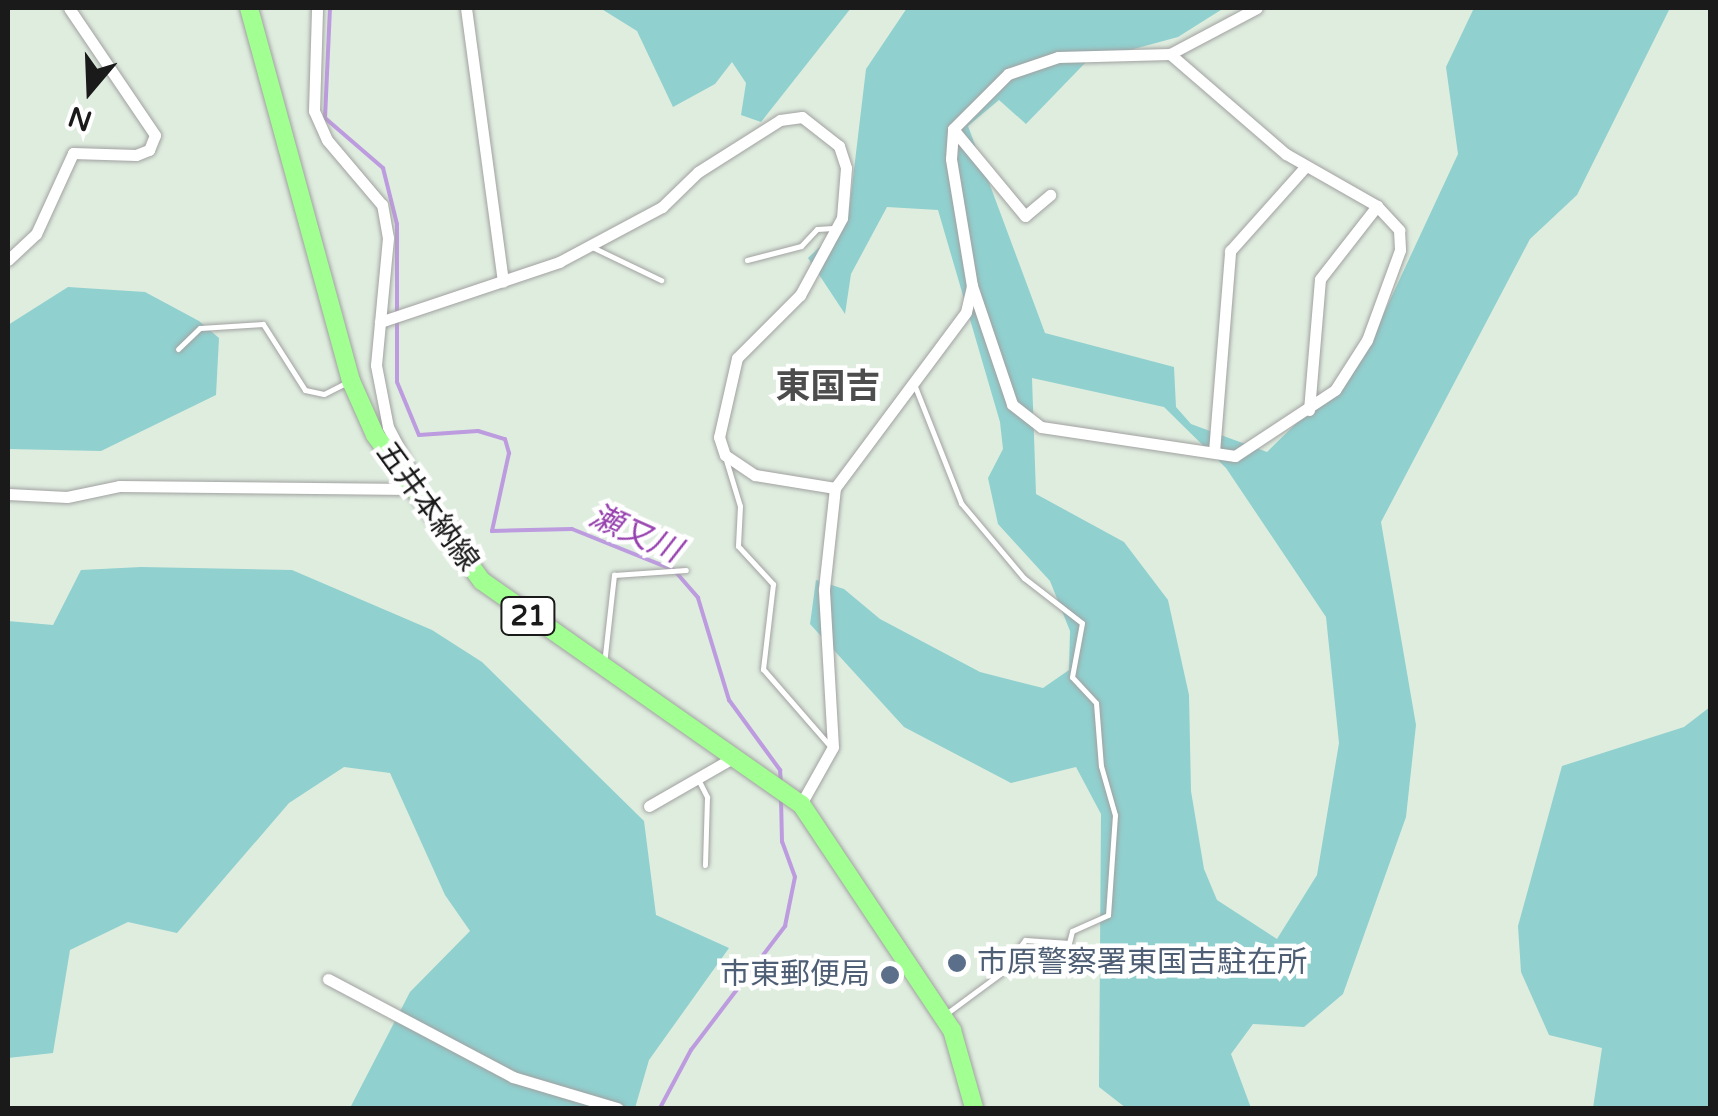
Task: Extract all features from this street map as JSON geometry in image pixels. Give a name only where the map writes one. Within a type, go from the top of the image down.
[{"type":"main road","name":"五井本納線","points":[[249,8],[351,381],[369,426],[482,581],[802,804],[944,1016],[964,1058],[974,1108]]},
{"type":"street","points":[[8,260],[36,234],[72,153],[136,155],[149,150],[154,135],[69,8]]},
{"type":"street","points":[[8,494],[66,497],[119,486],[412,489],[414,475],[380,398],[380,322],[388,238],[382,206],[327,140],[314,112],[316,8]]},
{"type":"street","points":[[466,8],[503,282]]},
{"type":"street","points":[[1170,54],[1306,166],[1377,206],[1399,230],[1400,250],[1367,340],[1336,390],[1235,456],[1028,420],[1003,389],[972,286],[951,159],[953,129],[1008,74],[1030,63],[1170,54],[1257,8]]},
{"type":"street","points":[[380,322],[503,282],[588,244],[662,207],[698,172],[780,120],[802,117],[838,146],[846,168],[836,228],[800,294],[736,358],[720,413],[725,455],[775,482],[835,488]]},
{"type":"street","points":[[953,129],[1025,216],[1050,195]]},
{"type":"street","points":[[1214,452],[1230,251],[1306,166]]},
{"type":"street","points":[[1309,410],[1320,279],[1377,206]]},
{"type":"street","points":[[802,804],[832,747],[824,562],[835,488],[966,312],[972,286]]},
{"type":"street","points":[[649,806],[736,756]]},
{"type":"street","points":[[328,979],[512,1077],[616,1108]]},
{"type":"lane","points":[[747,260],[801,246],[817,229],[836,228]]},
{"type":"lane","points":[[588,244],[661,280]]},
{"type":"lane","points":[[178,349],[200,328],[262,324],[305,390],[324,394],[351,381]]},
{"type":"lane","points":[[912,381],[961,503],[1024,578],[1082,624],[1072,676],[1096,703],[1101,766],[1114,815],[1108,916],[1072,931],[1070,943],[1025,940],[1000,974],[944,1016]]},
{"type":"lane","points":[[725,455],[740,506],[738,546],[773,584],[764,668],[832,747]]},
{"type":"lane","points":[[603,667],[611,645],[614,575],[686,570]]},
{"type":"lane","points":[[699,780],[708,797],[705,866]]},
{"type":"shaded area","points":[[600,8],[851,8],[761,122],[741,115],[746,83],[732,62],[715,84],[673,107],[637,31]]},
{"type":"shaded area","points":[[907,8],[1224,8],[1178,37],[1086,62],[1026,124],[999,100],[968,126],[1045,333],[1174,367],[1176,407],[1191,424],[1267,452],[1363,358],[1458,154],[1446,67],[1474,8],[1670,8],[1577,195],[1530,239],[1381,522],[1416,725],[1406,817],[1343,994],[1304,1027],[1253,1024],[1231,1054],[1251,1108],[1126,1108],[1099,1087],[1101,814],[1076,767],[1011,783],[904,727],[810,624],[816,580],[844,589],[880,619],[980,672],[1043,688],[1069,670],[1070,631],[1050,581],[998,524],[988,478],[1003,449],[1000,422],[938,210],[887,207],[851,274],[845,314],[808,258],[848,220],[866,69]],"holes":[[[1032,378],[1164,407],[1226,468],[1326,617],[1339,743],[1317,875],[1277,939],[1217,900],[1204,869],[1191,791],[1189,695],[1168,600],[1124,542],[1036,494]]]},
{"type":"shaded area","points":[[68,287],[145,292],[199,321],[219,338],[216,395],[101,451],[8,449],[8,325]]},
{"type":"shaded area","points":[[81,570],[292,570],[432,630],[482,662],[644,821],[656,915],[729,948],[649,1060],[635,1108],[350,1108],[410,992],[470,931],[445,895],[390,773],[344,767],[289,803],[177,933],[128,922],[70,950],[53,1053],[8,1058],[8,621],[53,625]]},
{"type":"shaded area","points":[[1710,707],[1710,1108],[1593,1108],[1602,1048],[1549,1035],[1521,972],[1518,926],[1562,766],[1684,727]]},
{"type":"waterway","name":"瀬又川","points":[[330,8],[325,118],[383,168],[397,224],[397,382],[419,435],[478,431],[505,439],[509,453],[492,531],[572,529],[674,570],[698,598],[729,700],[780,770],[781,783]]},
{"type":"waterway","name":"瀬又川","points":[[660,1108],[691,1050],[785,926],[795,877],[782,842],[781,798]]},
{"type":"place","name":"市原警察署東国吉駐在所","points":[[957,963]]},
{"type":"place","name":"市東郵便局","points":[[890,975]]},
{"type":"district","name":"東国吉","points":[[828,387]]}]
